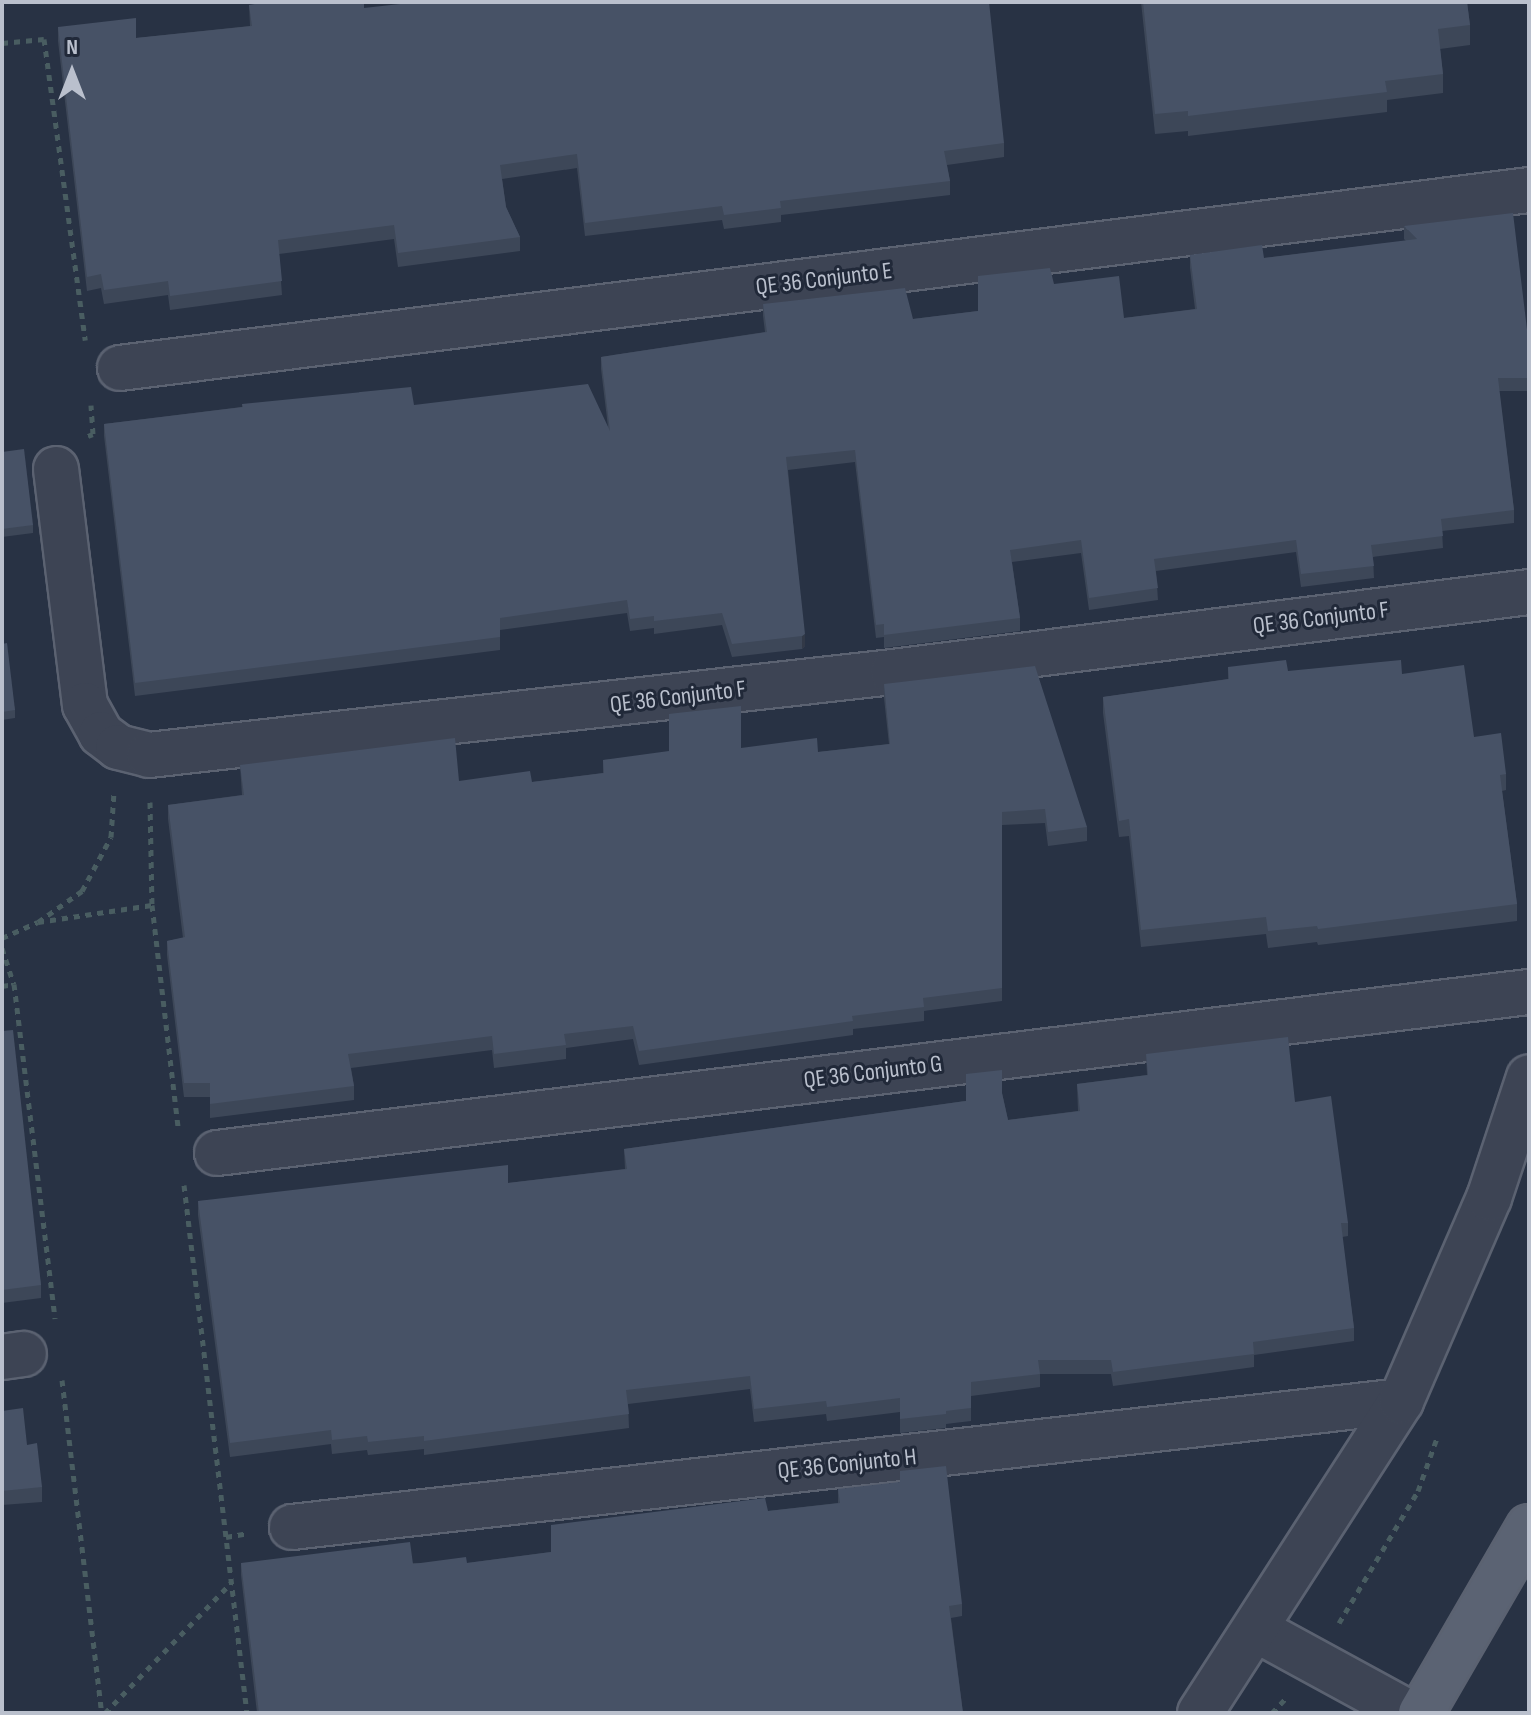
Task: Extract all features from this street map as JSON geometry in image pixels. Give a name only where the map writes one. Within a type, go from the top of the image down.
[{"type":"main road","points":[[1421,1713],[1529,1527]]},
{"type":"street","name":"QE 36 Conjunto E","points":[[103,361],[1529,190]]},
{"type":"street","points":[[56,469],[85,705],[101,734],[134,751]]},
{"type":"street","name":"QE 36 Conjunto F","points":[[134,751],[893,672],[1529,592]]},
{"type":"street","name":"QE 36 Conjunto G","points":[[193,1156],[1529,992]]},
{"type":"street","points":[[1200,1713],[1401,1401],[1489,1198],[1529,1077]]},
{"type":"street","name":"QE 36 Conjunto H","points":[[292,1527],[1401,1401]]},
{"type":"street","points":[[1255,1629],[1409,1713]]},
{"type":"path","points":[[2,43],[44,39],[103,361]]},
{"type":"path","points":[[56,469],[55,446],[93,434],[91,403]]},
{"type":"path","points":[[134,751],[152,905],[193,1156],[231,1583],[247,1713]]},
{"type":"path","points":[[2,938],[38,922],[82,891],[111,837],[134,751]]},
{"type":"path","points":[[38,922],[152,905]]},
{"type":"path","points":[[2,986],[14,984]]},
{"type":"path","points":[[105,1713],[231,1583]]},
{"type":"building","points":[[266,2],[364,2],[364,8],[418,2],[989,2],[1004,143],[944,151],[950,181],[780,201],[781,208],[724,215],[722,206],[585,223],[577,154],[500,165],[506,207],[520,237],[398,253],[394,225],[278,240],[282,281],[170,296],[168,281],[104,290],[101,274],[87,277],[58,27],[136,18],[136,38],[252,26],[249,5]]},
{"type":"building","points":[[1143,2],[1467,2],[1470,25],[1438,29],[1443,74],[1385,81],[1387,92],[1188,116],[1188,111],[1155,114]]},
{"type":"building","points":[[1513,213],[1529,346],[1529,378],[1498,378],[1514,510],[1441,519],[1443,536],[1371,545],[1374,566],[1301,574],[1296,540],[1154,559],[1158,588],[1089,598],[1081,540],[1010,550],[1020,618],[884,635],[884,624],[876,625],[855,450],[786,457],[805,634],[802,636],[732,644],[722,613],[654,621],[654,616],[630,619],[627,600],[500,618],[500,637],[135,683],[104,424],[243,407],[242,404],[411,387],[414,405],[588,384],[610,431],[601,357],[767,332],[763,304],[905,288],[913,319],[978,311],[978,276],[1050,268],[1054,284],[1119,276],[1124,318],[1197,309],[1190,255],[1262,245],[1264,258],[1417,239],[1404,226]]},
{"type":"building","points":[[24,449],[33,525],[2,529],[2,452]]},
{"type":"building","points":[[7,643],[15,710],[2,712],[2,644]]},
{"type":"building","points":[[1286,660],[1288,671],[1401,660],[1402,674],[1464,665],[1474,737],[1501,733],[1506,774],[1500,775],[1517,904],[1318,929],[1317,926],[1268,931],[1266,917],[1141,930],[1129,819],[1119,821],[1103,697],[1229,679],[1228,667]]},
{"type":"building","points":[[1035,666],[1087,827],[1048,832],[1045,809],[1002,812],[1002,988],[923,998],[924,1007],[852,1016],[853,1021],[639,1051],[633,1026],[564,1034],[566,1045],[494,1054],[492,1036],[348,1054],[354,1086],[210,1104],[210,1083],[184,1083],[167,941],[185,937],[168,805],[244,795],[240,765],[455,738],[459,781],[530,771],[532,782],[604,773],[603,760],[669,751],[669,714],[741,706],[741,748],[817,738],[818,752],[890,744],[884,684]]},
{"type":"building","points":[[13,1030],[41,1285],[2,1290],[2,1031]]},
{"type":"building","points":[[1288,1037],[1295,1102],[1331,1096],[1348,1223],[1341,1223],[1354,1328],[1253,1342],[1254,1354],[1113,1372],[1111,1360],[1038,1360],[1040,1374],[971,1382],[971,1408],[900,1419],[900,1398],[827,1407],[826,1401],[754,1409],[750,1376],[626,1390],[629,1414],[424,1441],[424,1436],[368,1442],[367,1436],[332,1440],[331,1430],[230,1443],[198,1201],[508,1165],[508,1183],[627,1169],[624,1149],[966,1101],[966,1074],[1002,1070],[1002,1093],[1008,1120],[1080,1111],[1077,1084],[1148,1075],[1146,1054]]},
{"type":"building","points":[[23,1408],[27,1445],[37,1443],[42,1487],[2,1491],[2,1411]]},
{"type":"building","points":[[946,1466],[962,1604],[949,1606],[963,1713],[259,1713],[241,1563],[410,1542],[413,1564],[466,1557],[467,1563],[551,1552],[551,1525],[765,1498],[768,1511],[840,1503],[838,1489],[900,1482],[900,1471]]}]
